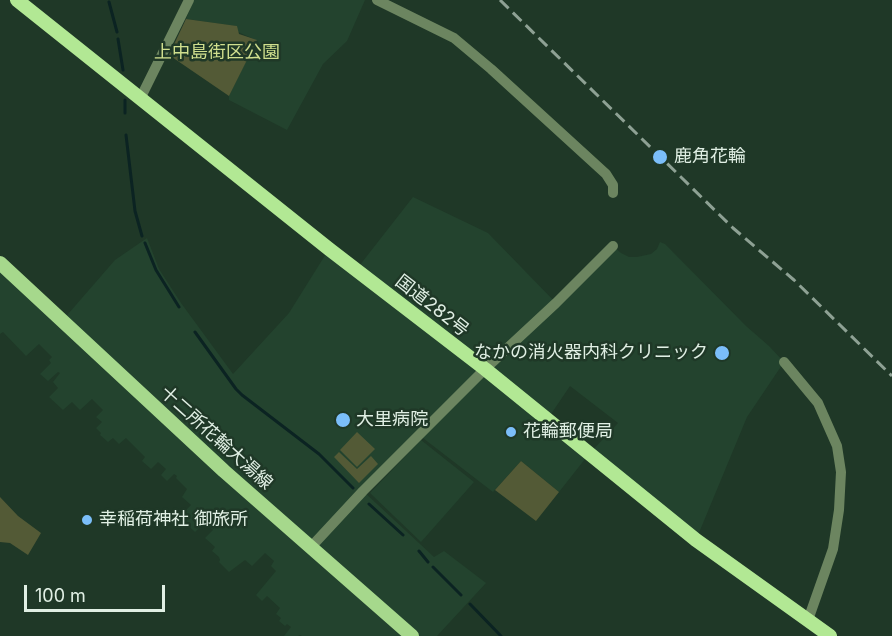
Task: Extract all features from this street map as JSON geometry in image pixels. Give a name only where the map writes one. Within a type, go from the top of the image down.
[{"type":"highway","name":"国道282号","points":[[17,0],[329,249],[485,369],[696,540],[830,636]]},
{"type":"main road","name":"十二所花輪大湯線","points":[[0,263],[224,471],[412,636]]},
{"type":"street","points":[[140,99],[189,0]]},
{"type":"street","points":[[377,0],[454,38],[606,174],[613,185],[613,193]]},
{"type":"street","points":[[311,547],[363,491],[485,369],[613,246]]},
{"type":"street","points":[[784,362],[818,403],[837,446],[841,472],[839,510],[833,549],[808,620]]},
{"type":"shaded area","points":[[194,0],[365,0],[347,41],[323,64],[287,130],[229,100],[256,40],[238,32],[236,26],[186,19]]},
{"type":"shaded area","points":[[413,197],[488,233],[556,303],[613,246],[629,257],[637,257],[651,254],[660,242],[665,244],[784,362],[747,417],[696,540],[589,454],[559,492],[521,461],[493,492],[419,435],[363,491],[434,557],[444,551],[486,583],[437,636],[284,636],[291,627],[279,621],[281,618],[276,614],[280,608],[267,596],[262,601],[256,595],[276,571],[271,566],[274,561],[265,553],[252,566],[245,560],[229,572],[212,551],[215,547],[205,538],[213,530],[207,524],[211,519],[205,514],[200,520],[204,523],[195,532],[179,517],[191,505],[182,497],[187,489],[176,478],[177,476],[174,474],[167,481],[161,475],[166,469],[158,462],[151,469],[142,461],[145,457],[126,438],[119,444],[113,438],[108,442],[100,435],[101,433],[96,428],[102,422],[96,417],[103,410],[92,399],[80,410],[72,402],[63,410],[49,397],[58,388],[53,382],[60,373],[58,372],[48,381],[40,374],[51,363],[49,360],[52,357],[39,344],[26,356],[3,332],[0,334],[0,263],[62,321],[115,260],[147,238],[159,269],[233,374],[289,313],[329,249],[356,270]],"holes":[[[570,386],[618,423],[589,454],[547,420]]]},
{"type":"shaded area","points":[[421,440],[474,482],[421,542],[370,493]]},
{"type":"green space","name":"上中島街区公園","points":[[186,19],[237,26],[239,34],[257,40],[229,96],[169,55]]},
{"type":"green space","points":[[357,432],[375,449],[357,467],[340,450]]},
{"type":"green space","points":[[339,452],[357,469],[371,456],[378,464],[359,483],[334,457]]},
{"type":"green space","points":[[521,461],[559,492],[536,521],[495,490]]},
{"type":"green space","points":[[0,497],[18,516],[41,533],[28,555],[10,543],[0,542]]},
{"type":"waterway","points":[[109,2],[117,32]]},
{"type":"waterway","points":[[118,39],[123,70]]},
{"type":"waterway","points":[[125,100],[125,113]]},
{"type":"waterway","points":[[126,135],[135,211],[142,236]]},
{"type":"waterway","points":[[145,243],[156,270],[179,307]]},
{"type":"waterway","points":[[195,332],[242,395],[319,454],[353,488]]},
{"type":"waterway","points":[[369,504],[403,535]]},
{"type":"waterway","points":[[419,551],[428,562]]},
{"type":"waterway","points":[[433,567],[461,595]]},
{"type":"waterway","points":[[470,604],[501,636]]},
{"type":"railway","points":[[500,0],[733,228],[794,280],[892,376]]},
{"type":"place","name":"鹿角花輪","points":[[660,157]]},
{"type":"place","name":"なかの消火器内科クリニック","points":[[722,353]]},
{"type":"place","name":"大里病院","points":[[343,420]]},
{"type":"place","name":"花輪郵便局","points":[[511,432]]},
{"type":"place","name":"幸稲荷神社 御旅所","points":[[87,520]]}]
